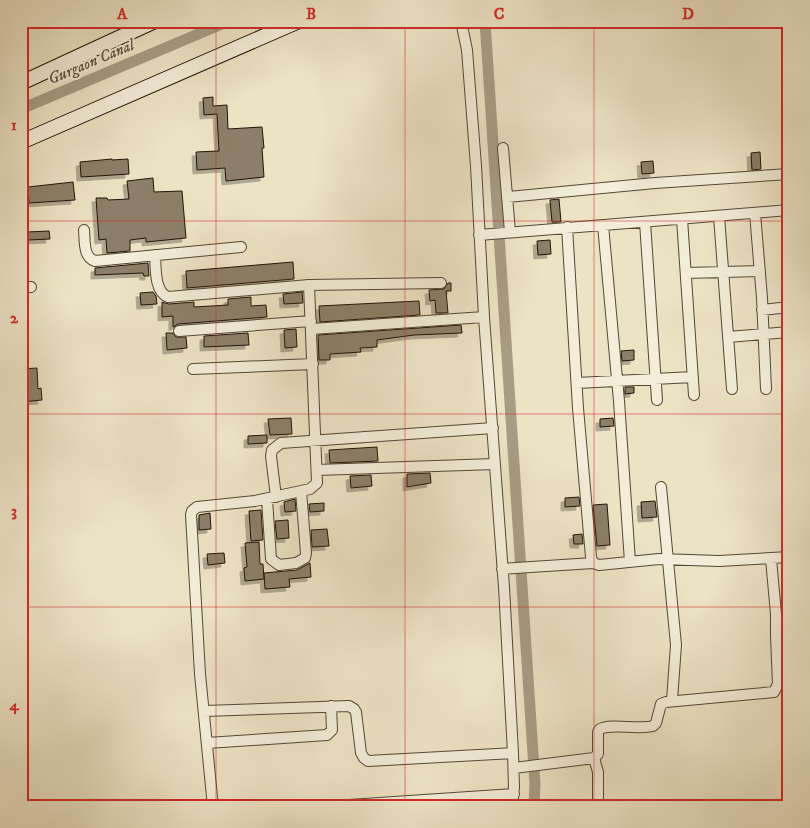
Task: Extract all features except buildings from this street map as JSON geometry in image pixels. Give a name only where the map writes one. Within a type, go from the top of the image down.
[{"type":"street","points":[[21,83],[155,21]]},
{"type":"street","points":[[21,142],[299,21]]},
{"type":"street","points":[[461,21],[465,34],[470,82],[484,317],[493,428],[514,768],[512,807]]},
{"type":"street","points":[[502,148],[507,197],[502,233]]},
{"type":"street","points":[[507,197],[655,183],[789,174]]},
{"type":"street","points":[[479,235],[789,210]]},
{"type":"street","points":[[755,213],[766,389]]},
{"type":"street","points":[[719,216],[732,389]]},
{"type":"street","points":[[682,219],[694,395]]},
{"type":"street","points":[[644,222],[657,400]]},
{"type":"street","points":[[603,225],[630,562]]},
{"type":"street","points":[[567,227],[576,384],[593,563]]},
{"type":"street","points":[[84,230],[87,254],[92,260],[241,248]]},
{"type":"street","points":[[155,255],[158,288],[164,296],[168,297],[309,285],[441,283]]},
{"type":"street","points":[[686,273],[760,271]]},
{"type":"street","points":[[213,807],[199,659],[192,511],[200,506],[271,498],[310,490],[316,486],[316,440],[309,285]]},
{"type":"street","points":[[762,310],[789,307]]},
{"type":"street","points":[[179,331],[484,317]]},
{"type":"street","points":[[728,336],[789,332]]},
{"type":"street","points":[[193,369],[313,364]]},
{"type":"street","points":[[576,384],[693,377]]},
{"type":"street","points":[[301,492],[305,558],[296,564],[279,565],[272,559],[271,456],[272,450],[276,445],[316,440],[493,428]]},
{"type":"street","points":[[317,470],[495,464]]},
{"type":"street","points":[[661,487],[676,645],[672,700]]},
{"type":"street","points":[[502,569],[593,563],[599,565],[668,559],[719,562],[789,557]]},
{"type":"street","points":[[514,768],[594,758],[598,754],[598,732],[600,729],[606,727],[632,728],[653,726],[656,723],[661,704],[672,700],[770,693],[777,688],[776,614],[771,559]]},
{"type":"street","points":[[207,743],[327,735],[332,730],[331,706]]},
{"type":"street","points":[[204,712],[349,706],[354,709],[357,718],[361,753],[368,761],[513,753]]},
{"type":"street","points":[[594,758],[598,772],[598,807]]},
{"type":"street","points":[[350,805],[514,794]]},
{"type":"waterway","name":"Gurgaon Canal","points":[[21,109],[229,21]]},
{"type":"waterway","points":[[485,21],[535,784],[534,807]]}]
